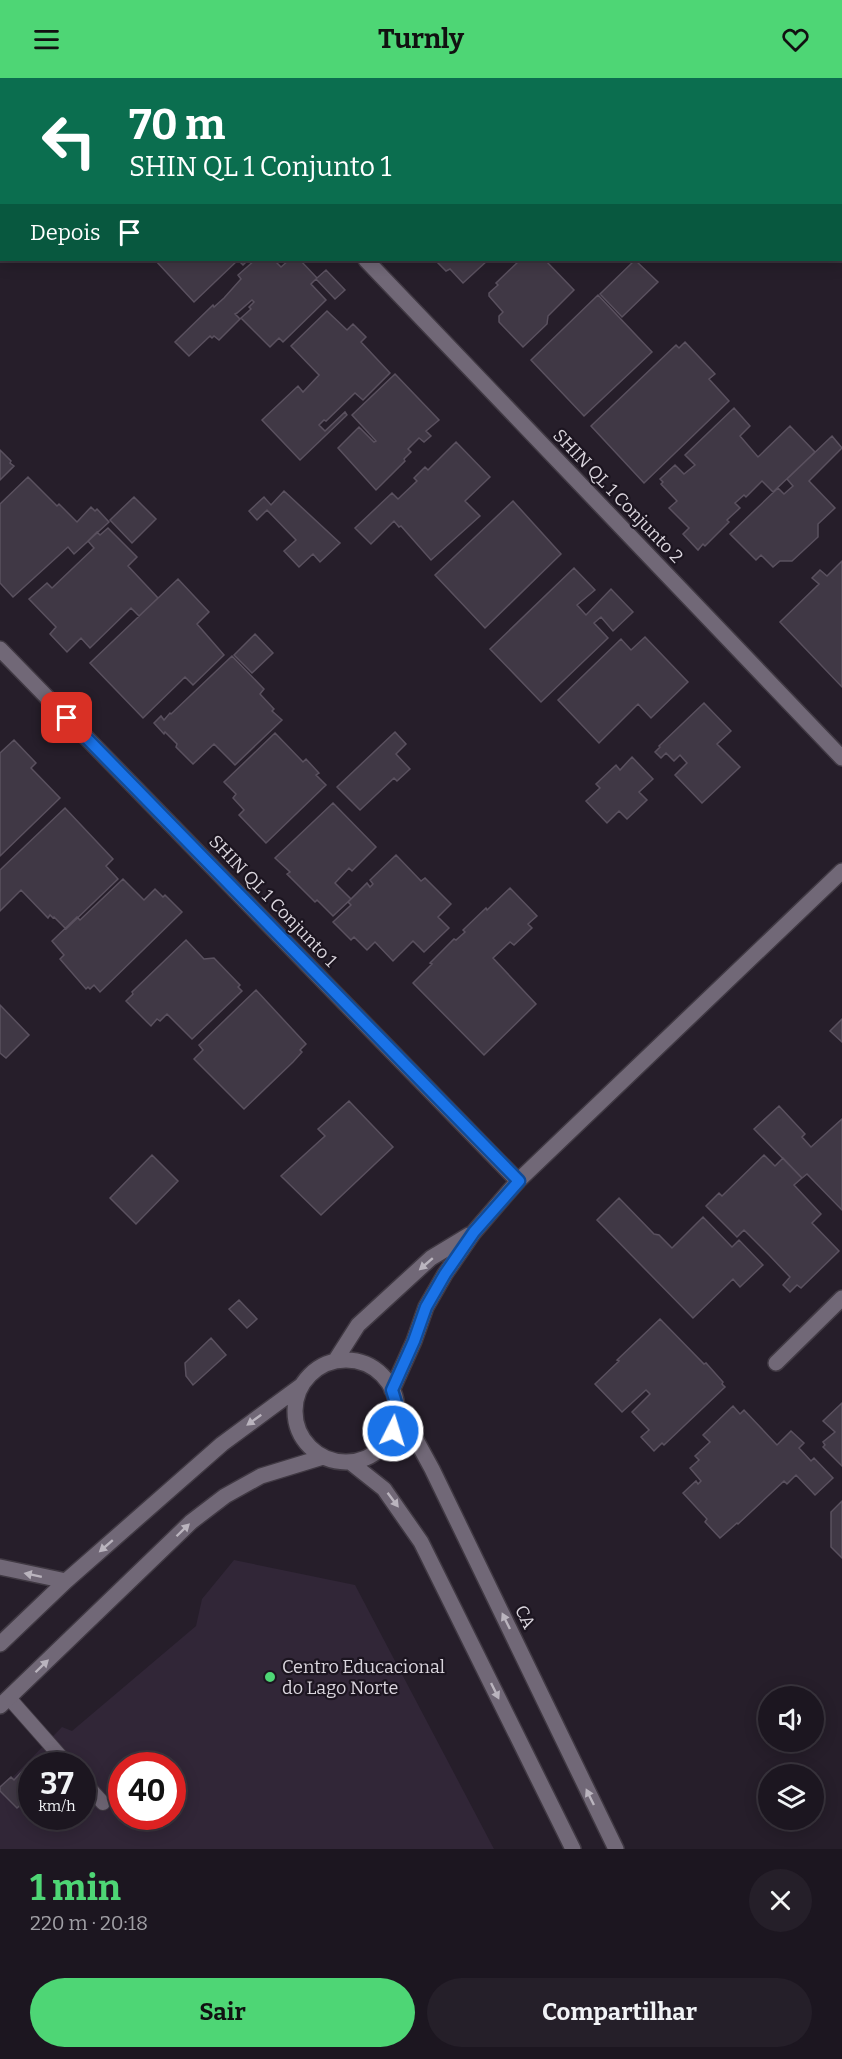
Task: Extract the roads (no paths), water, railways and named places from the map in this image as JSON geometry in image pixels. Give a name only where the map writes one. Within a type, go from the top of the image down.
[{"type":"street","name":"SHIN QL 1 Conjunto 2","points":[[367,261],[842,759]]},
{"type":"street","name":"SHIN QL 1 Conjunto 1","points":[[0,649],[519,1181]]},
{"type":"street","points":[[394,1397],[426,1307],[474,1232],[519,1181],[842,871]]},
{"type":"street","points":[[335,1361],[358,1325],[431,1258],[474,1232]]},
{"type":"street","points":[[776,1363],[842,1298]]},
{"type":"street","points":[[335,1361],[362,1362],[385,1378],[394,1397],[396,1418],[393,1431],[385,1443],[375,1453],[350,1462],[323,1457],[311,1449],[302,1438],[297,1426],[296,1398],[302,1385],[310,1374],[335,1361]]},
{"type":"street","points":[[0,1644],[66,1581],[222,1444],[302,1385]]},
{"type":"street","name":"CA","points":[[394,1397],[432,1469],[616,1849]]},
{"type":"street","points":[[4,1702],[191,1522],[225,1496],[261,1476],[323,1457]]},
{"type":"street","points":[[350,1462],[384,1488],[421,1542],[573,1849]]},
{"type":"street","points":[[0,1567],[66,1581]]},
{"type":"lane","points":[[4,1702],[55,1752]]},
{"type":"lane","points":[[96,1795],[103,1803]]},
{"type":"place","name":"Centro Educacional do Lago Norte","points":[[270,1677]]}]
